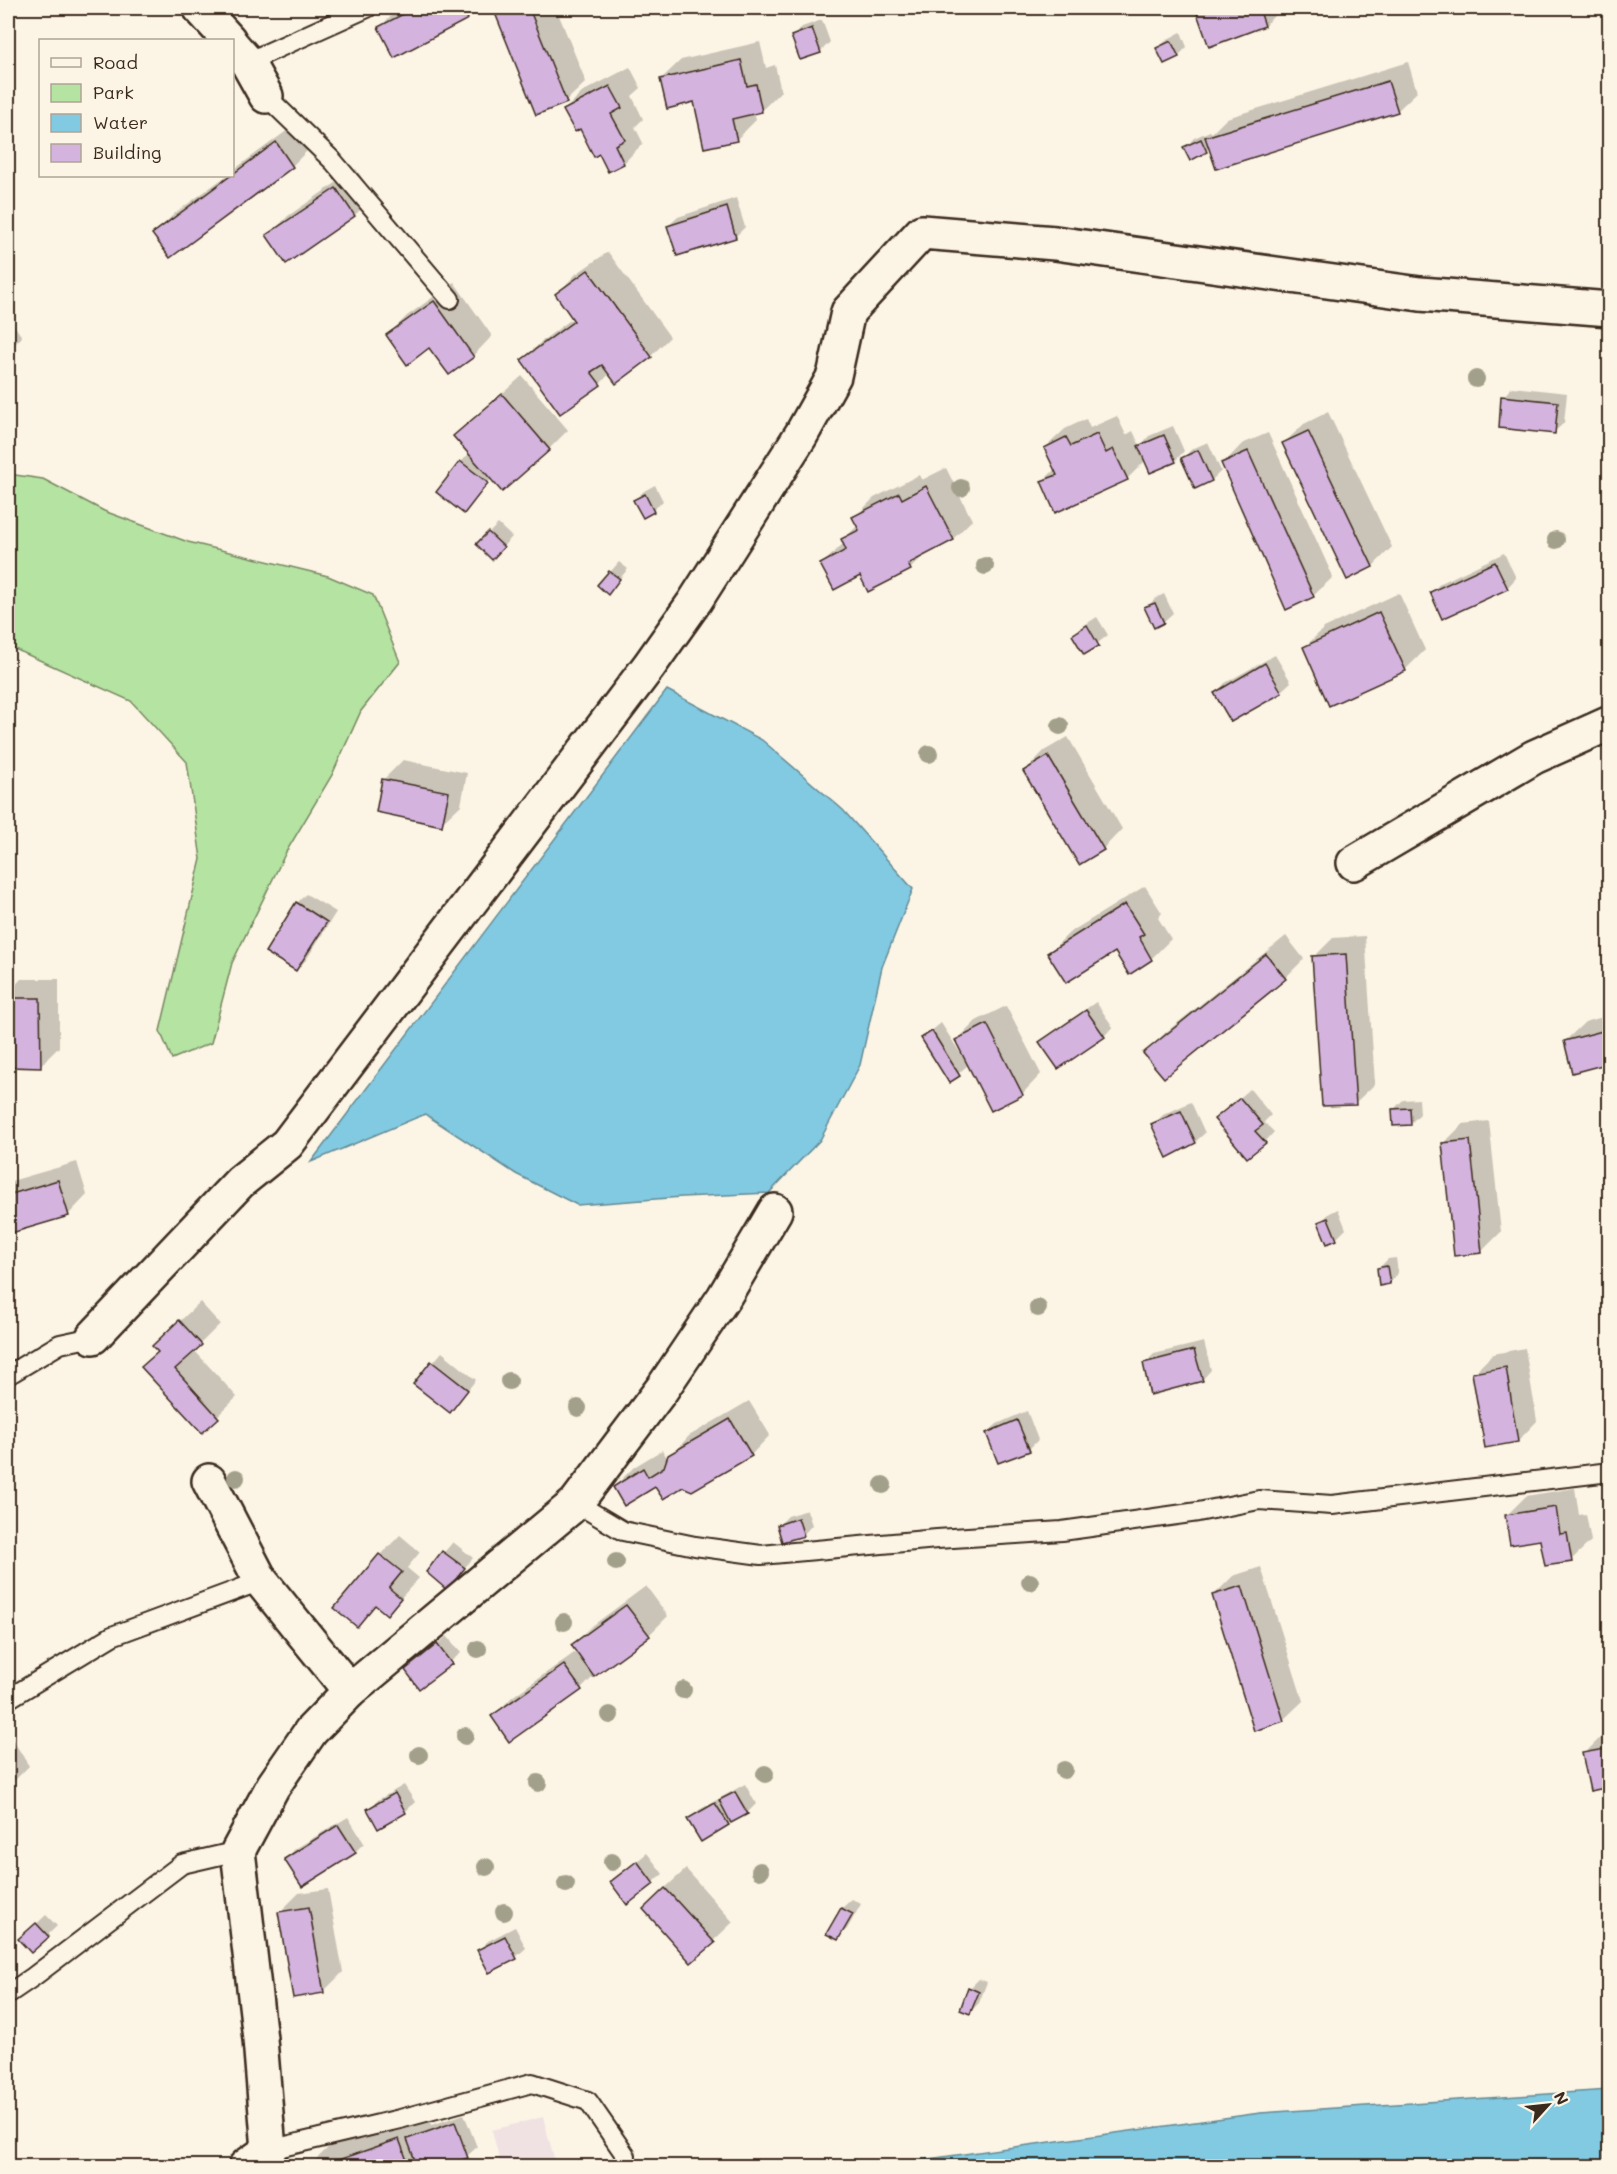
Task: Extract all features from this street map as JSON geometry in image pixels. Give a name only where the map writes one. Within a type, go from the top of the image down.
[{"type":"street","points":[[200,8],[227,39]]},
{"type":"street","points":[[236,49],[266,96]]},
{"type":"street","points":[[93,1336],[240,1182],[287,1144],[649,666],[695,601],[801,435],[834,376],[848,312],[922,232],[1055,243],[1420,294],[1610,309]]},
{"type":"street","points":[[1354,863],[1534,757],[1610,723]]},
{"type":"street","points":[[264,2161],[260,2039],[238,1851],[273,1786],[311,1731],[350,1691],[576,1503],[662,1389],[724,1297],[775,1211]]},
{"type":"street","points":[[209,1481],[261,1581],[350,1691]]},
{"type":"lane","points":[[236,49],[367,8]]},
{"type":"lane","points":[[266,96],[333,161],[450,299]]},
{"type":"lane","points":[[8,1375],[60,1344],[93,1336]]},
{"type":"lane","points":[[576,1503],[623,1531],[696,1546],[761,1555],[937,1539],[1073,1530],[1198,1512],[1259,1500],[1332,1505],[1610,1472]]},
{"type":"lane","points":[[8,1699],[112,1636],[261,1581]]},
{"type":"lane","points":[[8,1994],[182,1864],[238,1851]]},
{"type":"lane","points":[[264,2161],[400,2119],[532,2083],[588,2101],[626,2156],[624,2166]]},
{"type":"shaded area","points":[[543,2117],[556,2166],[501,2166],[492,2130]]},
{"type":"green space","points":[[8,474],[43,479],[104,511],[188,542],[328,576],[373,595],[400,662],[361,711],[332,775],[286,852],[232,963],[211,1043],[172,1059],[160,1031],[201,859],[187,762],[131,701],[8,646]]},
{"type":"water","points":[[667,690],[762,740],[843,810],[913,889],[882,967],[860,1065],[820,1140],[769,1193],[577,1205],[516,1174],[425,1114],[311,1162]]},
{"type":"water","points":[[1609,2090],[1609,2166],[878,2166],[1260,2113]]},
{"type":"building","points":[[415,8],[462,8],[468,19],[394,58],[378,27]]},
{"type":"building","points":[[493,8],[529,8],[567,103],[536,115]]},
{"type":"building","points":[[1195,8],[1259,8],[1265,26],[1209,47]]},
{"type":"building","points":[[812,28],[821,53],[800,60],[791,36]]},
{"type":"building","points":[[1171,41],[1179,57],[1164,64],[1156,48]]},
{"type":"building","points":[[741,60],[747,86],[756,84],[762,112],[732,119],[737,141],[704,148],[694,102],[667,109],[660,79]]},
{"type":"building","points":[[1388,81],[1398,112],[1216,169],[1205,137]]},
{"type":"building","points":[[610,86],[622,108],[611,114],[625,140],[615,145],[624,164],[608,172],[599,154],[594,157],[580,129],[575,132],[563,110]]},
{"type":"building","points":[[1201,139],[1207,152],[1190,161],[1183,147]]},
{"type":"building","points":[[276,142],[293,167],[170,258],[152,234],[229,177],[234,177],[234,173]]},
{"type":"building","points":[[336,188],[355,216],[286,264],[266,235]]},
{"type":"building","points":[[727,207],[736,238],[677,256],[667,226]]},
{"type":"building","points":[[588,270],[652,357],[616,384],[602,365],[591,372],[601,385],[560,414],[521,360],[574,321],[555,294]]},
{"type":"building","points":[[434,301],[474,357],[449,375],[429,348],[407,365],[386,335]]},
{"type":"building","points":[[502,394],[550,450],[502,492],[453,436]]},
{"type":"building","points":[[1501,396],[1558,402],[1555,434],[1499,428]]},
{"type":"building","points":[[1308,431],[1373,567],[1347,580],[1282,443]]},
{"type":"building","points":[[1097,434],[1106,453],[1113,449],[1128,480],[1055,513],[1041,481],[1057,475],[1044,448],[1066,437],[1071,446]]},
{"type":"building","points":[[1164,435],[1176,462],[1150,473],[1138,446]]},
{"type":"building","points":[[1198,450],[1212,481],[1195,489],[1181,458]]},
{"type":"building","points":[[1248,451],[1314,597],[1286,610],[1221,463]]},
{"type":"building","points":[[460,461],[488,483],[464,514],[436,492]]},
{"type":"building","points":[[926,486],[954,540],[908,564],[911,570],[868,592],[860,576],[834,590],[820,564],[846,550],[841,539],[859,530],[852,517],[899,493],[902,499]]},
{"type":"building","points":[[645,494],[654,512],[643,518],[633,500]]},
{"type":"building","points":[[488,532],[504,547],[492,560],[476,544]]},
{"type":"building","points":[[1495,562],[1508,589],[1442,619],[1430,592]]},
{"type":"building","points":[[609,571],[620,579],[608,595],[597,585]]},
{"type":"building","points":[[1155,603],[1164,623],[1154,628],[1144,607]]},
{"type":"building","points":[[1379,612],[1406,671],[1329,706],[1303,647]]},
{"type":"building","points":[[1087,625],[1099,646],[1084,655],[1072,635]]},
{"type":"building","points":[[1265,663],[1282,693],[1231,722],[1214,693]]},
{"type":"building","points":[[1048,756],[1104,850],[1079,865],[1023,771]]},
{"type":"building","points":[[382,779],[449,792],[442,826],[376,812]]},
{"type":"building","points":[[296,902],[327,922],[296,971],[265,952]]},
{"type":"building","points":[[1125,904],[1144,934],[1139,937],[1152,960],[1129,975],[1115,952],[1066,983],[1047,953]]},
{"type":"building","points":[[1266,954],[1286,979],[1164,1078],[1143,1053]]},
{"type":"building","points":[[1346,954],[1356,1105],[1322,1106],[1312,956]]},
{"type":"building","points":[[8,998],[40,998],[41,1068],[8,1067]]},
{"type":"building","points":[[1086,1010],[1105,1037],[1058,1069],[1039,1042]]},
{"type":"building","points":[[987,1024],[1023,1095],[991,1111],[955,1040]]},
{"type":"building","points":[[1610,1029],[1610,1063],[1572,1073],[1564,1041]]},
{"type":"building","points":[[932,1031],[960,1076],[949,1083],[921,1038]]},
{"type":"building","points":[[1240,1098],[1263,1125],[1255,1131],[1266,1143],[1247,1158],[1214,1119]]},
{"type":"building","points":[[1410,1108],[1411,1125],[1393,1126],[1392,1109]]},
{"type":"building","points":[[1181,1111],[1196,1143],[1167,1158],[1151,1124]]},
{"type":"building","points":[[1470,1140],[1482,1253],[1454,1256],[1442,1143]]},
{"type":"building","points":[[58,1180],[69,1216],[8,1234],[8,1195]]},
{"type":"building","points":[[1328,1218],[1337,1240],[1327,1244],[1318,1222]]},
{"type":"building","points":[[1387,1266],[1390,1284],[1379,1286],[1377,1268]]},
{"type":"building","points":[[179,1320],[202,1345],[175,1369],[219,1418],[202,1433],[141,1367],[158,1352],[152,1346]]},
{"type":"building","points":[[1194,1350],[1203,1381],[1150,1395],[1143,1363]]},
{"type":"building","points":[[431,1361],[468,1390],[450,1413],[413,1384]]},
{"type":"building","points":[[1506,1367],[1518,1442],[1485,1448],[1472,1373]]},
{"type":"building","points":[[730,1419],[752,1456],[692,1491],[683,1487],[663,1499],[655,1487],[624,1506],[613,1487],[643,1468],[648,1477],[664,1467],[668,1455]]},
{"type":"building","points":[[1017,1420],[1030,1451],[998,1463],[986,1433]]},
{"type":"building","points":[[1556,1507],[1560,1534],[1567,1533],[1572,1562],[1545,1566],[1540,1540],[1510,1545],[1505,1515]]},
{"type":"building","points":[[798,1518],[804,1536],[782,1542],[777,1525]]},
{"type":"building","points":[[442,1551],[465,1568],[447,1590],[426,1572]]},
{"type":"building","points":[[379,1554],[402,1572],[389,1588],[401,1598],[387,1615],[375,1605],[357,1627],[334,1608]]},
{"type":"building","points":[[1242,1586],[1284,1721],[1254,1731],[1212,1595]]},
{"type":"building","points":[[626,1605],[650,1636],[594,1677],[571,1645]]},
{"type":"building","points":[[437,1644],[452,1664],[419,1689],[405,1670]]},
{"type":"building","points":[[564,1665],[582,1690],[509,1742],[491,1716]]},
{"type":"building","points":[[1610,1748],[1610,1787],[1590,1791],[1582,1753]]},
{"type":"building","points":[[735,1792],[748,1814],[731,1823],[719,1800]]},
{"type":"building","points":[[395,1793],[406,1813],[378,1829],[367,1809]]},
{"type":"building","points":[[715,1803],[729,1825],[701,1842],[687,1819]]},
{"type":"building","points":[[338,1825],[356,1853],[302,1887],[284,1859]]},
{"type":"building","points":[[637,1861],[654,1884],[627,1905],[610,1882]]},
{"type":"building","points":[[665,1888],[715,1943],[691,1963],[643,1909]]},
{"type":"building","points":[[309,1907],[324,1993],[293,1998],[278,1912]]},
{"type":"building","points":[[841,1908],[853,1914],[838,1940],[826,1934]]},
{"type":"building","points":[[36,1923],[49,1937],[31,1953],[18,1939]]},
{"type":"building","points":[[505,1936],[517,1959],[489,1973],[477,1950]]},
{"type":"building","points":[[968,1987],[979,1992],[970,2014],[960,2010]]},
{"type":"building","points":[[455,2122],[468,2158],[443,2166],[417,2166],[407,2139]]},
{"type":"building","points":[[399,2139],[409,2166],[321,2166]]}]
